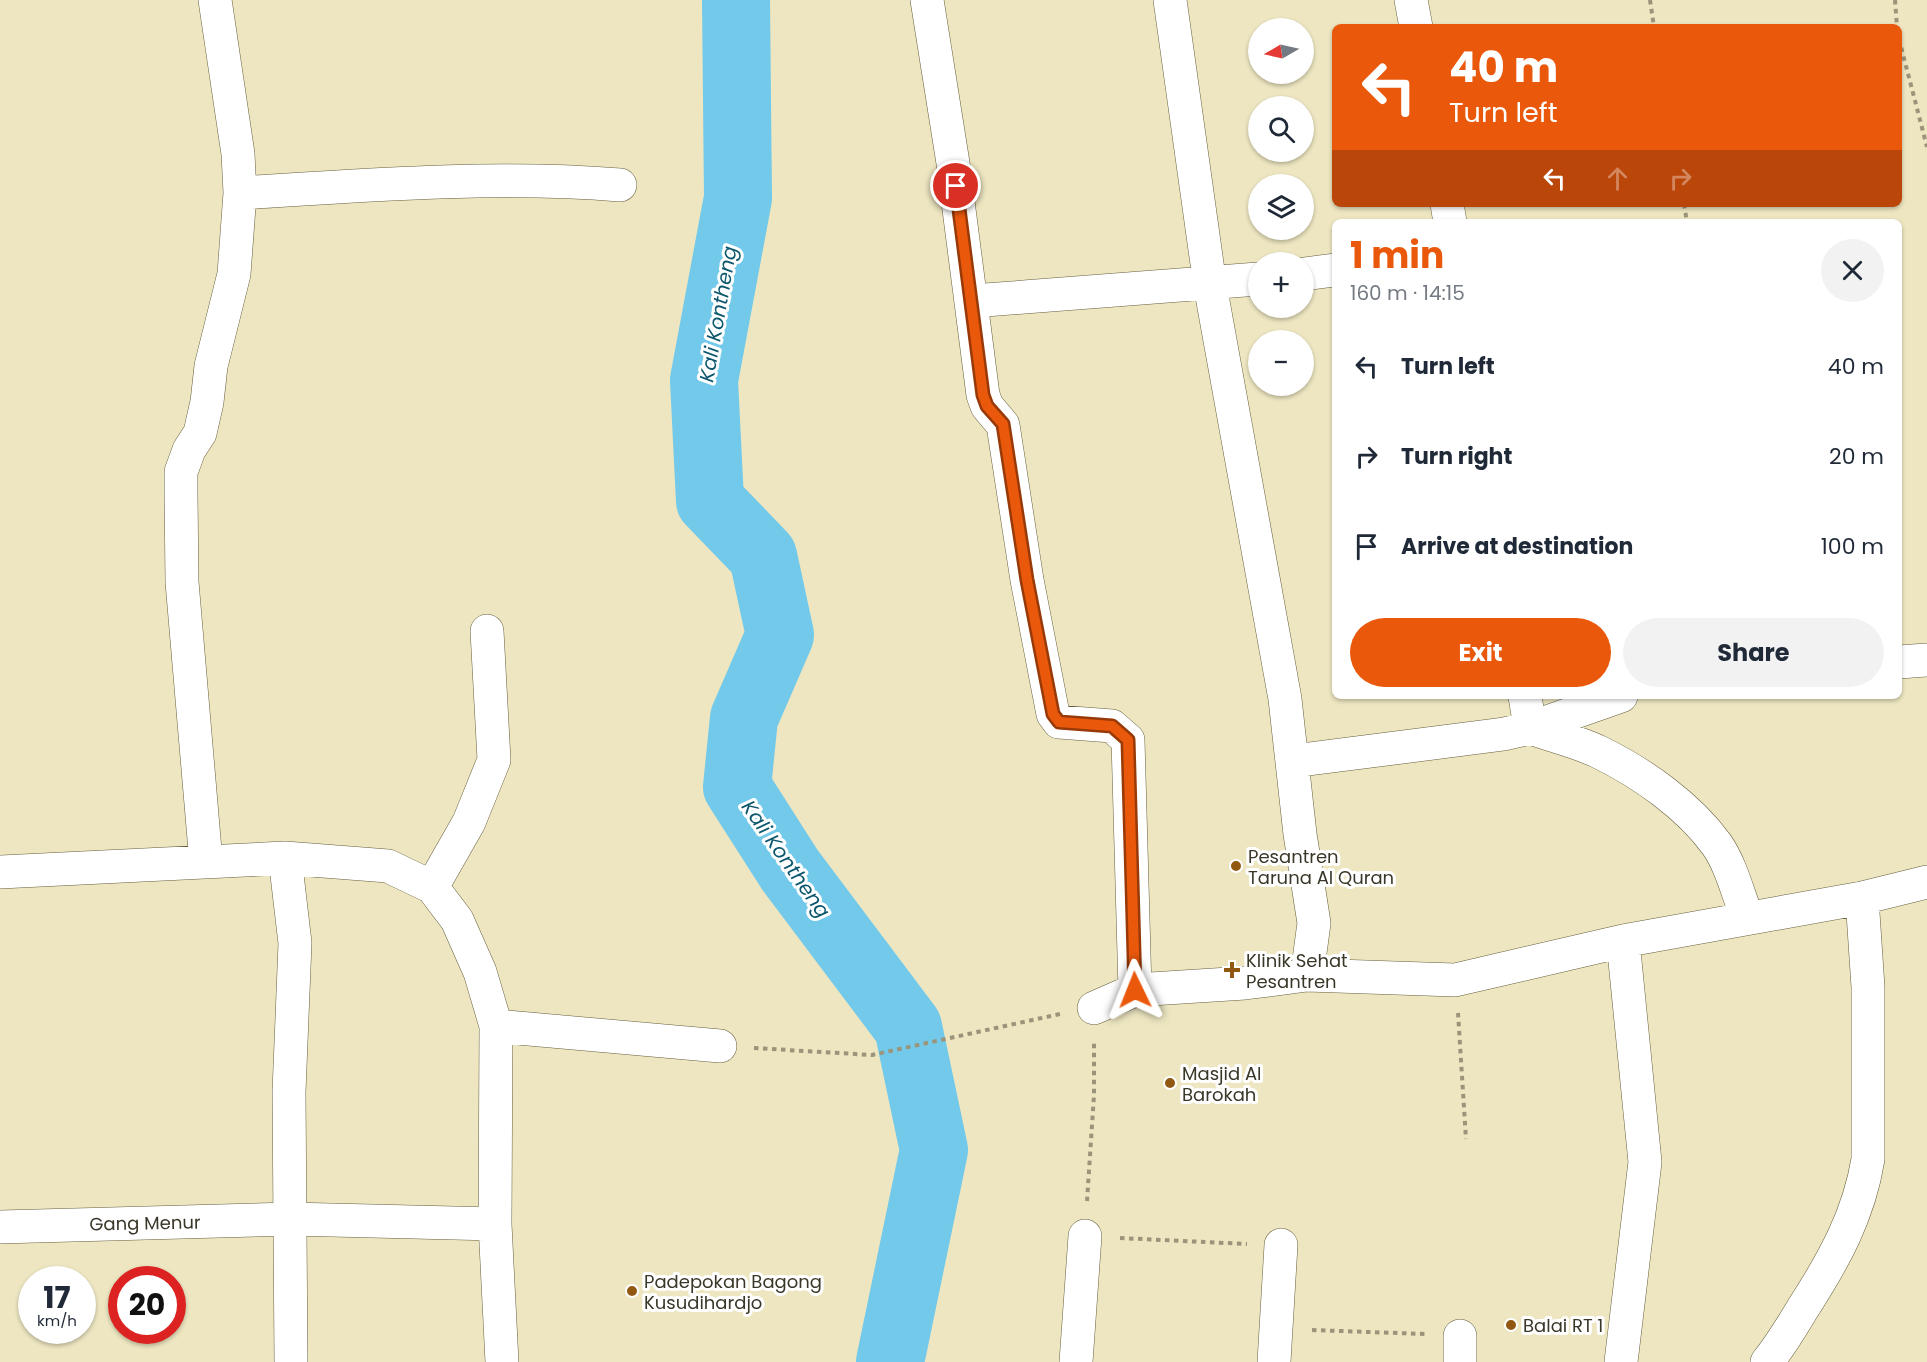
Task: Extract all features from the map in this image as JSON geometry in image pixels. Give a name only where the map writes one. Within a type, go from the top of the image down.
[{"type":"street","points":[[206,862],[182,582],[181,472],[189,450],[200,433],[207,402],[211,366],[234,274],[240,193],[238,154],[215,0]]},
{"type":"street","points":[[927,0],[972,301],[983,395],[987,406],[1003,424],[1027,580],[1053,714],[1059,722],[1112,726],[1128,740],[1135,990]]},
{"type":"street","points":[[1170,0],[1210,285],[1285,699],[1300,834],[1314,922],[1307,975]]},
{"type":"street","points":[[1411,0],[1415,24]]},
{"type":"street","points":[[240,193],[462,180],[554,180],[620,185]]},
{"type":"street","points":[[1314,273],[1332,270]]},
{"type":"street","points":[[972,301],[1210,285],[1248,280]]},
{"type":"street","points":[[432,886],[469,822],[494,760],[487,631]]},
{"type":"street","points":[[1902,662],[1927,660]]},
{"type":"street","points":[[1525,699],[1530,728]]},
{"type":"street","points":[[1293,761],[1504,734],[1530,728],[1612,699]]},
{"type":"street","points":[[1530,728],[1598,751],[1625,766],[1673,800],[1698,823],[1718,847],[1748,917]]},
{"type":"street","points":[[285,858],[295,943],[289,1092],[291,1362]]},
{"type":"street","points":[[0,872],[285,858],[388,866],[432,886],[458,920],[480,972],[496,1026],[495,1224],[502,1362]]},
{"type":"street","points":[[1094,1008],[1135,990],[1245,983],[1307,975],[1455,980],[1623,941],[1862,898],[1927,882]]},
{"type":"street","points":[[1767,1362],[1834,1260],[1855,1214],[1865,1178],[1868,1159],[1868,987],[1862,898]]},
{"type":"street","points":[[1621,1362],[1645,1162],[1623,941]]},
{"type":"street","points":[[496,1026],[720,1046]]},
{"type":"street","name":"Gang Menur","points":[[0,1227],[290,1219],[495,1224]]},
{"type":"street","points":[[1076,1362],[1085,1236]]},
{"type":"street","points":[[1274,1362],[1281,1245]]},
{"type":"path","points":[[1650,0],[1654,24]]},
{"type":"path","points":[[1895,0],[1897,24]]},
{"type":"path","points":[[1902,51],[1927,147]]},
{"type":"path","points":[[1455,980],[1466,1139]]},
{"type":"path","points":[[720,1046],[872,1055],[1094,1008],[1095,1095],[1085,1236],[1281,1245]]},
{"type":"path","points":[[1276,1328],[1460,1349]]},
{"type":"waterway","name":"Kali Kontheng","points":[[736,0],[738,198],[704,380],[710,501],[763,556],[780,635],[744,718],[737,787],[790,870],[908,1027],[934,1150],[890,1362]]},
{"type":"place","name":"Pesantren Taruna Al Quran","points":[[1236,866]]},
{"type":"place","name":"Klinik Sehat Pesantren","points":[[1232,970]]},
{"type":"place","name":"Masjid Al Barokah","points":[[1170,1083]]},
{"type":"place","name":"Padepokan Bagong Kusudihardjo","points":[[632,1291]]},
{"type":"place","name":"Balai RT 1","points":[[1511,1325]]},
{"type":"route","points":[[956,186],[983,395],[987,406],[997,414],[1003,424],[1027,580],[1053,714],[1059,722],[1112,726],[1128,740],[1135,990]]}]
